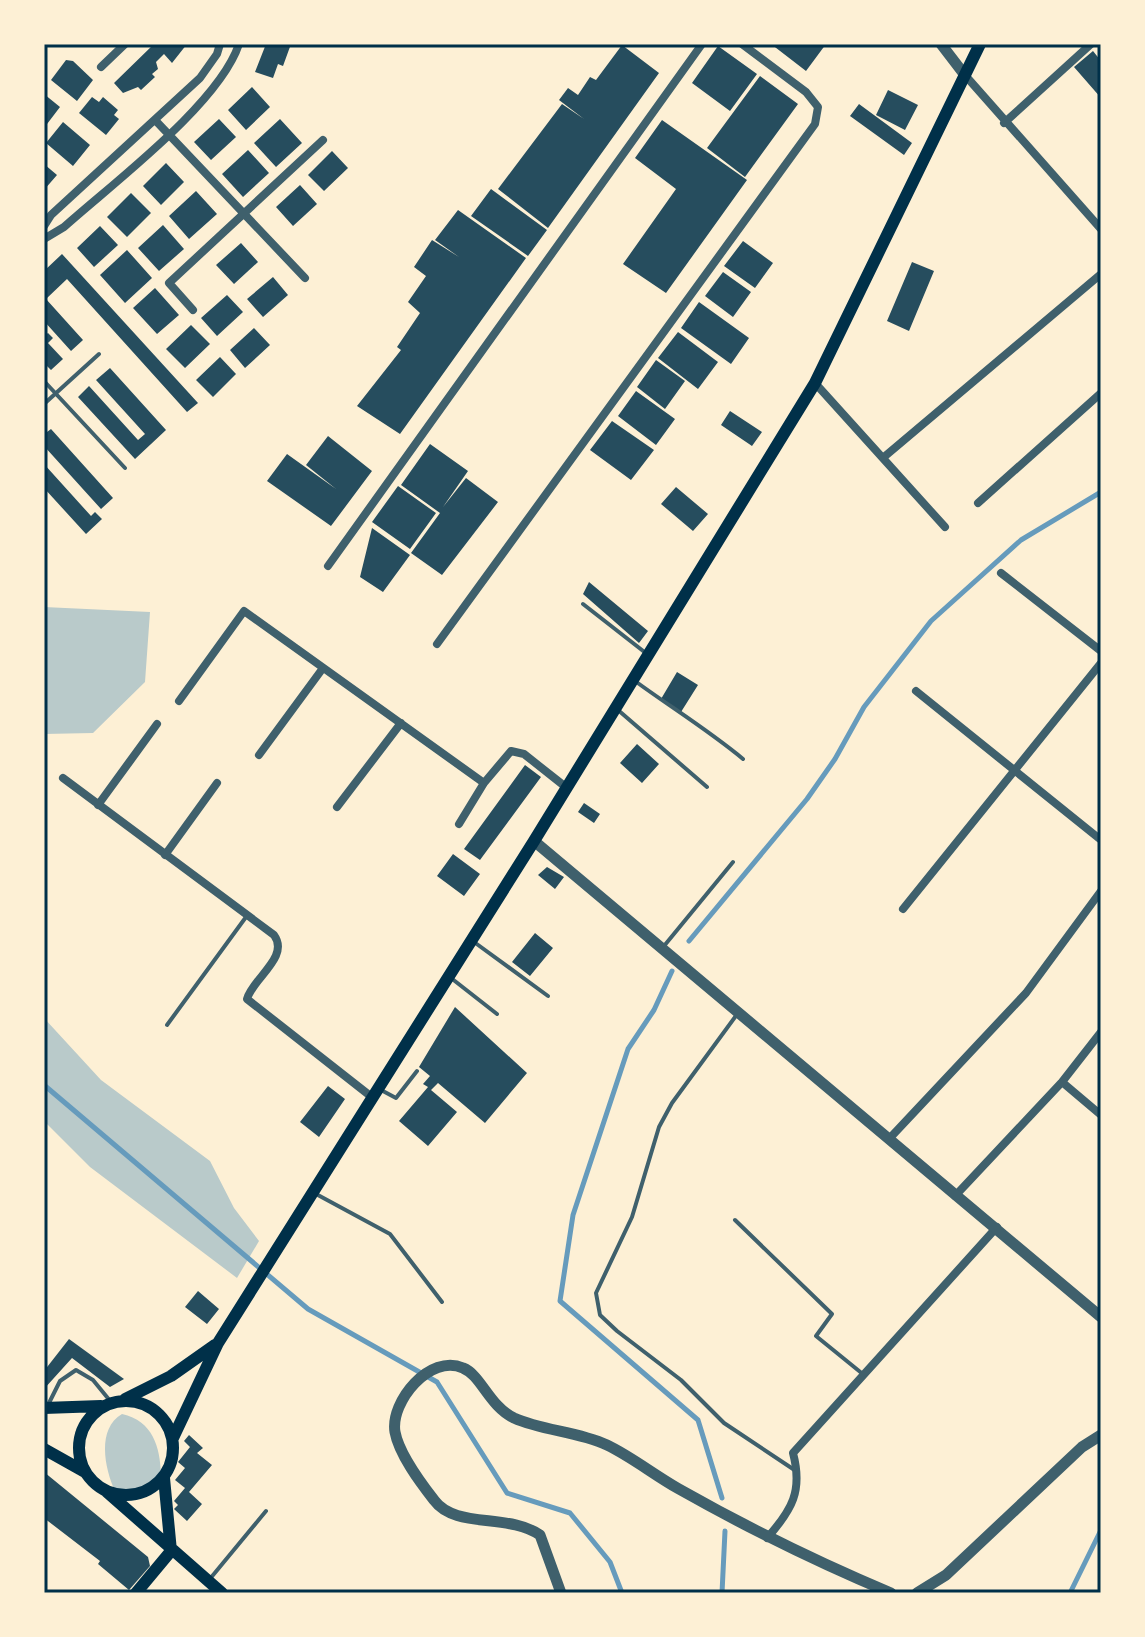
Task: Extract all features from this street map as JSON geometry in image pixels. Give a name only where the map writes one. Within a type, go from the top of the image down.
[{"type":"main road","points":[[173,1438],[218,1343],[567,788],[815,383],[980,44]]},
{"type":"main road","points":[[85,1472],[79,1455],[80,1436],[88,1420],[111,1403],[171,1376],[218,1343]]},
{"type":"main road","points":[[45,1408],[144,1403],[154,1409],[169,1427],[174,1452],[164,1478],[171,1551],[136,1593]]},
{"type":"main road","points":[[44,1449],[85,1472],[222,1593]]},
{"type":"main road","points":[[107,1492],[140,1494],[164,1478]]},
{"type":"street","points":[[101,67],[125,44]]},
{"type":"street","points":[[44,226],[51,215],[200,78],[217,54],[220,44]]},
{"type":"street","points":[[44,239],[64,227],[213,91],[233,61],[239,44]]},
{"type":"street","points":[[328,566],[702,44]]},
{"type":"street","points":[[437,644],[815,124],[818,107],[806,92],[742,44]]},
{"type":"street","points":[[941,44],[1004,123],[1101,229]]},
{"type":"street","points":[[1004,123],[1091,44]]},
{"type":"street","points":[[155,120],[305,278]]},
{"type":"street","points":[[193,310],[169,283],[323,140]]},
{"type":"street","points":[[117,155],[129,169]]},
{"type":"street","points":[[884,457],[1101,274]]},
{"type":"street","points":[[815,383],[945,527]]},
{"type":"street","points":[[978,503],[1101,393]]},
{"type":"street","points":[[1001,573],[1101,651]]},
{"type":"street","points":[[179,701],[244,611],[484,783]]},
{"type":"street","points":[[903,909],[1101,663]]},
{"type":"street","points":[[259,755],[323,668]]},
{"type":"street","points":[[916,691],[1101,840]]},
{"type":"street","points":[[337,807],[401,723]]},
{"type":"street","points":[[98,805],[157,724]]},
{"type":"street","points":[[459,824],[484,783],[511,751],[524,754],[567,788]]},
{"type":"street","points":[[63,778],[279,942],[279,953],[247,999],[376,1093]]},
{"type":"street","points":[[165,855],[217,783]]},
{"type":"street","points":[[534,841],[1101,1317]]},
{"type":"street","points":[[889,1139],[1026,993],[1101,891]]},
{"type":"street","points":[[955,1196],[1062,1082],[1101,1032]]},
{"type":"street","points":[[1062,1082],[1101,1115]]},
{"type":"street","points":[[767,1538],[795,1501],[798,1471],[793,1453],[866,1377],[997,1227]]},
{"type":"street","points":[[561,1593],[540,1535],[517,1524],[446,1512],[433,1500],[402,1453],[395,1436],[396,1413],[421,1378],[435,1369],[461,1366],[471,1372],[489,1400],[512,1417],[610,1446],[767,1538],[891,1593]]},
{"type":"street","points":[[917,1593],[946,1575],[1082,1447],[1101,1435]]},
{"type":"lane","points":[[44,404],[99,354]]},
{"type":"lane","points":[[44,381],[125,468]]},
{"type":"lane","points":[[583,604],[648,655]]},
{"type":"lane","points":[[633,680],[683,717],[695,720],[743,759]]},
{"type":"lane","points":[[616,708],[707,787]]},
{"type":"lane","points":[[662,948],[733,862]]},
{"type":"lane","points":[[167,1025],[247,916]]},
{"type":"lane","points":[[472,940],[548,996]]},
{"type":"lane","points":[[449,976],[497,1014]]},
{"type":"lane","points":[[739,1011],[672,1103],[659,1127],[632,1217],[596,1293],[600,1315],[617,1331],[681,1380],[724,1423],[782,1464],[798,1471]]},
{"type":"lane","points":[[376,1093],[396,1098],[417,1071]]},
{"type":"lane","points":[[313,1193],[390,1234],[442,1302]]},
{"type":"lane","points":[[735,1220],[832,1314],[816,1336],[866,1377]]},
{"type":"lane","points":[[45,1408],[60,1381],[76,1370],[93,1380],[111,1403]]},
{"type":"lane","points":[[208,1581],[266,1511]]},
{"type":"shaded area","points":[[44,607],[150,612],[145,682],[93,733],[44,734]]},
{"type":"shaded area","points":[[44,1018],[101,1080],[210,1161],[234,1208],[259,1241],[237,1278],[90,1167],[44,1121]]},
{"type":"shaded area","points":[[122,1414],[133,1417],[153,1436],[161,1474],[146,1489],[130,1494],[115,1491],[106,1461],[109,1429]]},
{"type":"building","points":[[154,44],[187,44],[172,63],[164,54],[156,62],[158,69],[152,74],[155,77],[141,90],[138,87],[123,93],[114,83]]},
{"type":"building","points":[[266,44],[291,44],[283,66],[278,64],[273,78],[255,72]]},
{"type":"building","points":[[771,44],[826,44],[806,71]]},
{"type":"building","points":[[622,45],[659,73],[548,228],[498,189],[562,104],[584,119],[559,100],[568,88],[578,95],[590,77],[596,80]]},
{"type":"building","points":[[718,46],[757,74],[730,111],[692,83]]},
{"type":"building","points":[[1093,51],[1101,61],[1101,98],[1074,67]]},
{"type":"building","points":[[66,60],[73,61],[93,80],[77,101],[51,80]]},
{"type":"building","points":[[760,76],[798,104],[745,177],[707,148]]},
{"type":"building","points":[[252,87],[270,107],[246,130],[228,110]]},
{"type":"building","points":[[888,90],[918,105],[905,130],[876,115]]},
{"type":"building","points":[[44,94],[60,107],[44,128]]},
{"type":"building","points":[[92,97],[99,102],[103,97],[118,110],[114,115],[119,119],[106,135],[79,113]]},
{"type":"building","points":[[859,104],[912,143],[904,155],[850,116]]},
{"type":"building","points":[[219,119],[236,137],[211,160],[194,142]]},
{"type":"building","points":[[280,119],[302,143],[276,167],[254,143]]},
{"type":"building","points":[[662,120],[747,180],[666,293],[623,264],[676,189],[635,158]]},
{"type":"building","points":[[63,122],[90,145],[73,166],[46,143]]},
{"type":"building","points":[[248,150],[269,173],[243,197],[222,174]]},
{"type":"building","points":[[332,151],[348,168],[324,191],[308,175]]},
{"type":"building","points":[[166,163],[184,182],[161,205],[143,186]]},
{"type":"building","points":[[44,164],[57,175],[44,190]]},
{"type":"building","points":[[300,185],[317,204],[293,226],[276,207]]},
{"type":"building","points":[[491,189],[547,230],[528,256],[471,216]]},
{"type":"building","points":[[196,191],[217,214],[189,239],[169,216]]},
{"type":"building","points":[[131,193],[151,213],[127,237],[107,217]]},
{"type":"building","points":[[458,210],[526,258],[400,434],[357,406],[401,350],[397,347],[420,313],[408,302],[426,276],[414,267],[432,240],[459,257],[435,240]]},
{"type":"building","points":[[163,225],[184,249],[159,271],[138,248]]},
{"type":"building","points":[[100,226],[118,245],[94,267],[77,248]]},
{"type":"building","points":[[743,241],[773,263],[755,288],[724,266]]},
{"type":"building","points":[[241,243],[258,262],[234,284],[216,265]]},
{"type":"building","points":[[127,250],[152,278],[125,303],[100,275]]},
{"type":"building","points":[[62,254],[198,403],[187,412],[67,279],[46,299],[83,340],[71,351],[44,321],[44,271]]},
{"type":"building","points":[[912,262],[934,271],[909,331],[887,321]]},
{"type":"building","points":[[723,272],[751,292],[733,317],[705,296]]},
{"type":"building","points":[[273,277],[288,295],[263,317],[247,299]]},
{"type":"building","points":[[155,288],[179,315],[157,334],[133,308]]},
{"type":"building","points":[[227,295],[243,312],[217,336],[201,318]]},
{"type":"building","points":[[699,302],[749,338],[731,364],[681,328]]},
{"type":"building","points":[[191,325],[210,344],[185,368],[166,349]]},
{"type":"building","points":[[254,328],[270,345],[245,368],[230,350]]},
{"type":"building","points":[[678,332],[718,362],[698,389],[658,358]]},
{"type":"building","points":[[48,333],[53,338],[48,343],[63,359],[51,370],[44,363],[44,336]]},
{"type":"building","points":[[220,357],[236,374],[213,397],[196,380]]},
{"type":"building","points":[[656,360],[685,381],[665,409],[637,387]]},
{"type":"building","points":[[110,368],[166,430],[135,459],[78,397],[89,386],[138,440],[145,434],[96,380]]},
{"type":"building","points":[[636,391],[675,419],[656,445],[618,416]]},
{"type":"building","points":[[730,411],[762,432],[752,446],[721,425]]},
{"type":"building","points":[[612,421],[654,450],[631,480],[590,450]]},
{"type":"building","points":[[44,429],[47,432],[51,429],[113,498],[101,509],[44,446]]},
{"type":"building","points":[[328,436],[372,471],[331,526],[267,481],[287,454],[336,489],[306,465]]},
{"type":"building","points":[[430,444],[468,471],[443,507],[466,478],[498,502],[442,575],[411,553],[440,513],[401,485]]},
{"type":"building","points":[[44,464],[91,516],[95,512],[102,519],[86,534],[44,488]]},
{"type":"building","points":[[398,486],[436,513],[410,549],[372,522]]},
{"type":"building","points":[[676,487],[708,514],[693,531],[661,504]]},
{"type":"building","points":[[372,528],[410,555],[383,592],[360,577]]},
{"type":"building","points":[[589,582],[648,631],[639,643],[583,594]]},
{"type":"building","points":[[677,672],[698,685],[681,712],[661,699]]},
{"type":"building","points":[[637,744],[659,764],[642,783],[620,763]]},
{"type":"building","points":[[525,765],[541,777],[480,860],[464,849]]},
{"type":"building","points":[[584,803],[600,814],[594,823],[578,812]]},
{"type":"building","points":[[453,854],[480,874],[464,896],[437,876]]},
{"type":"building","points":[[547,867],[564,877],[555,889],[538,875]]},
{"type":"building","points":[[535,933],[553,948],[530,976],[512,962]]},
{"type":"building","points":[[455,1007],[527,1073],[485,1123],[438,1083],[431,1090],[457,1112],[428,1146],[399,1121],[428,1087],[423,1084],[430,1076],[419,1067]]},
{"type":"building","points":[[328,1086],[345,1099],[319,1137],[300,1122]]},
{"type":"building","points":[[198,1291],[219,1309],[207,1324],[185,1307]]},
{"type":"building","points":[[69,1339],[124,1379],[110,1387],[72,1358],[44,1389],[44,1371]]},
{"type":"building","points":[[189,1435],[203,1448],[197,1453],[212,1465],[189,1492],[202,1504],[187,1521],[174,1509],[178,1505],[174,1501],[185,1488],[175,1480],[185,1468],[178,1462],[190,1447],[184,1441]]},
{"type":"building","points":[[44,1472],[148,1557],[150,1566],[129,1590],[98,1564],[100,1561],[44,1518]]},
{"type":"waterway","points":[[689,941],[807,799],[835,759],[864,707],[931,621],[1021,540],[1101,492]]},
{"type":"waterway","points":[[672,971],[654,1010],[628,1049],[573,1215],[560,1301],[698,1420],[722,1498]]},
{"type":"waterway","points":[[44,1085],[308,1309],[437,1382],[507,1493],[570,1513],[610,1562],[622,1593]]},
{"type":"waterway","points":[[1070,1593],[1101,1530]]},
{"type":"waterway","points":[[722,1593],[725,1531]]}]
